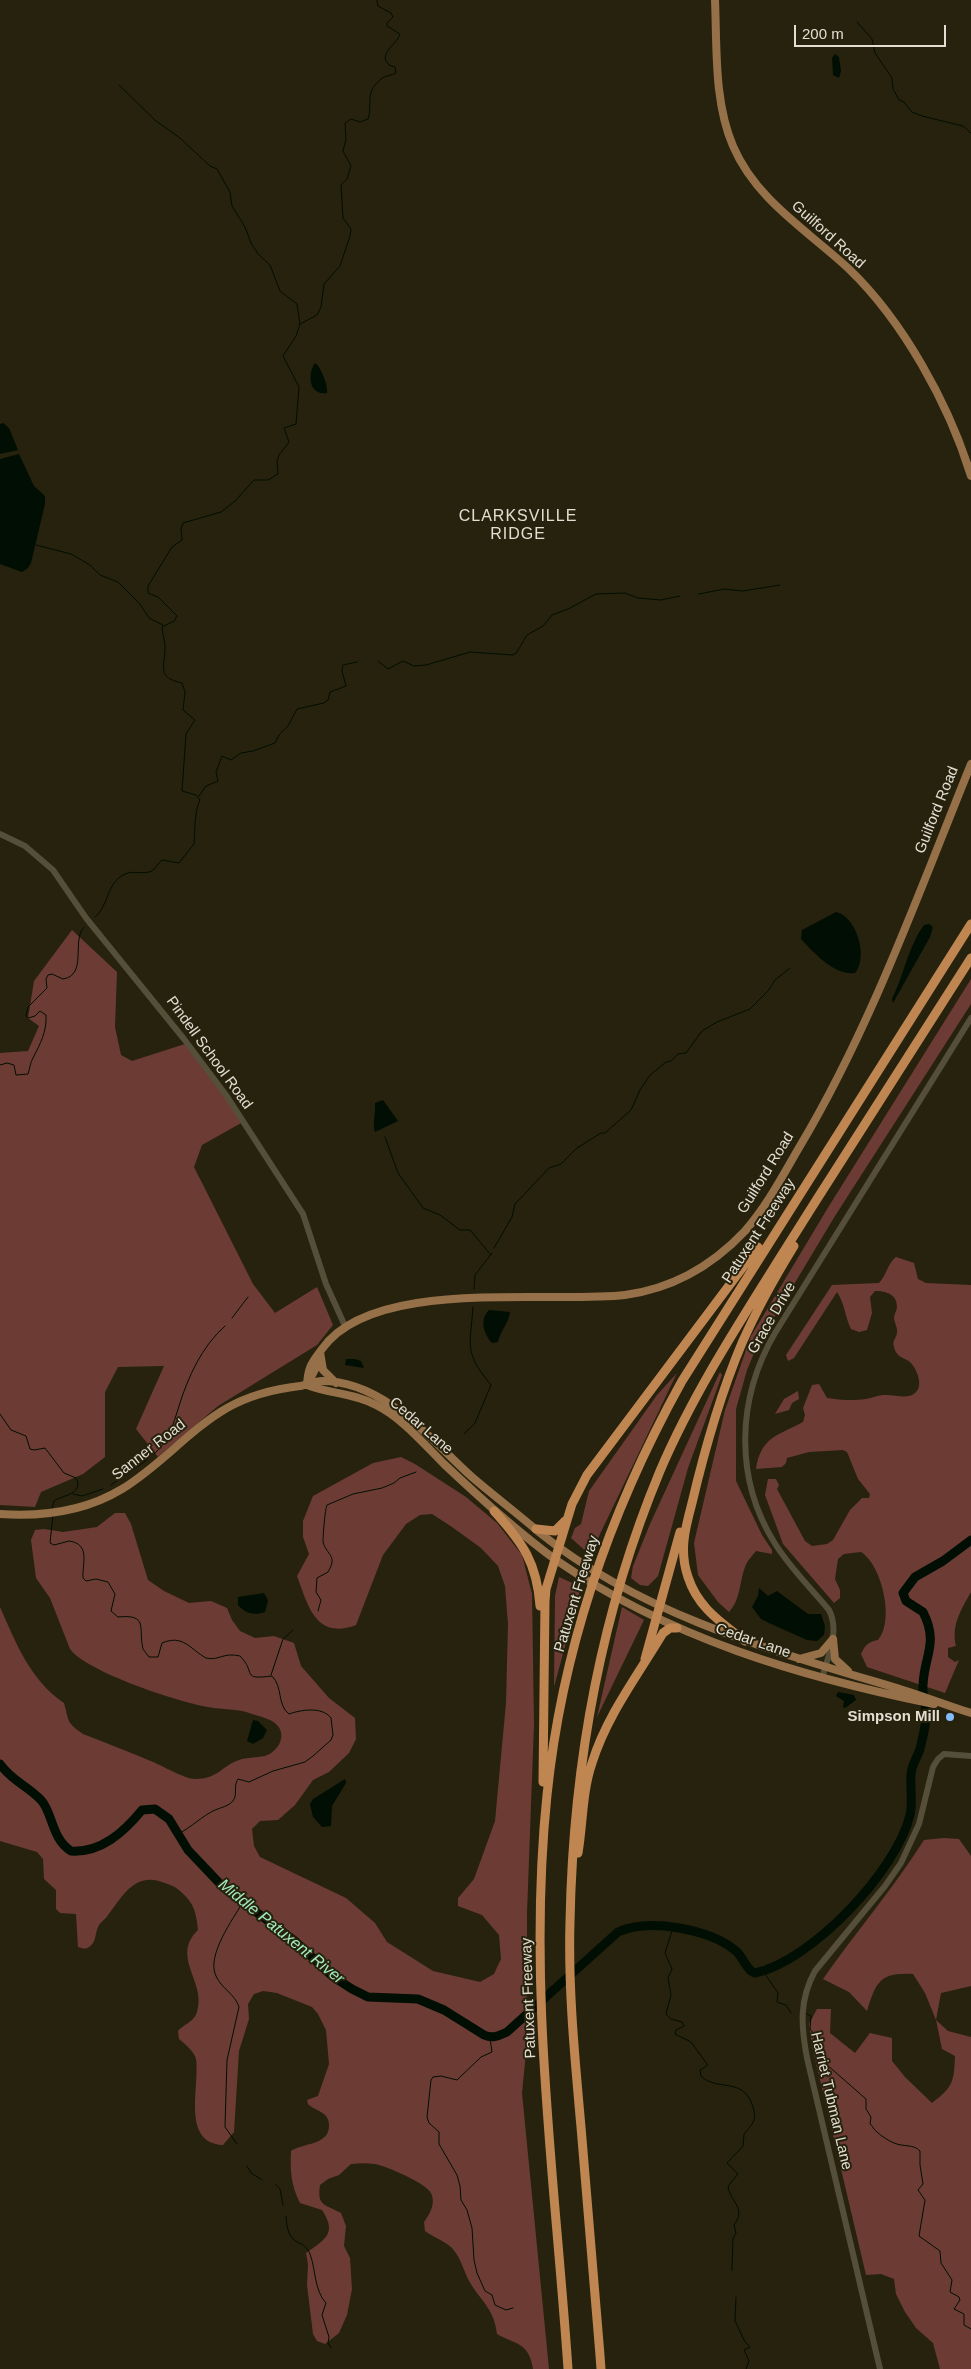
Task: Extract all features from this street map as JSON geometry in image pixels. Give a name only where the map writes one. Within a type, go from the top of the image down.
[{"type":"highway","name":"Patuxent Freeway","points":[[568,2369],[545,2058],[539,1949],[541,1867],[547,1794],[554,1741],[572,1655],[599,1564],[625,1497],[660,1420],[702,1345],[971,924]]},
{"type":"highway","name":"Patuxent Freeway","points":[[600,2369],[573,2034],[570,1924],[575,1824],[584,1744],[598,1662],[613,1604],[621,1577],[661,1469],[711,1370],[971,958]]},
{"type":"highway","points":[[644,1664],[695,1484],[725,1387],[754,1318],[783,1264],[881,1099]]},
{"type":"highway","points":[[541,1867],[545,1601],[568,1517],[579,1489],[594,1464],[813,1172]]},
{"type":"highway","points":[[695,1484],[683,1536],[683,1556],[688,1579],[698,1599],[711,1615],[745,1641]]},
{"type":"highway","points":[[494,1511],[516,1536],[535,1570],[539,1586],[544,1659]]},
{"type":"highway","points":[[536,1529],[556,1531],[568,1517]]},
{"type":"highway","points":[[571,1895],[587,1779],[591,1763],[611,1717],[664,1631],[676,1628]]},
{"type":"main road","name":"Guilford Road","points":[[715,0],[723,117],[744,169],[776,206],[850,270],[876,300],[910,347],[936,390],[958,436],[971,476]]},
{"type":"main road","name":"Guilford Road","points":[[307,1385],[313,1358],[320,1356],[328,1341],[345,1326],[387,1310],[437,1300],[602,1296],[639,1292],[687,1275],[714,1259],[729,1247],[746,1230],[764,1207],[847,1061],[971,764]]},
{"type":"main road","points":[[320,1356],[325,1374],[336,1383]]},
{"type":"main road","name":"Cedar Lane","points":[[307,1385],[320,1381],[336,1383],[367,1392],[397,1408],[501,1502],[536,1529],[592,1568],[660,1605],[745,1641],[799,1659],[823,1672],[852,1675],[968,1712]]},
{"type":"main road","name":"Cedar Lane","points":[[307,1385],[356,1397],[389,1413],[494,1511],[555,1559],[616,1598],[656,1619],[730,1649],[823,1672],[909,1699],[968,1712]]},
{"type":"main road","name":"Sanner Road","points":[[0,1514],[46,1515],[60,1513],[98,1501],[121,1490],[144,1474],[206,1422],[228,1407],[274,1389],[307,1385]]},
{"type":"main road","points":[[656,1619],[668,1619],[730,1644],[823,1672]]},
{"type":"main road","points":[[799,1659],[821,1653],[833,1639]]},
{"type":"main road","points":[[833,1639],[836,1659],[852,1675]]},
{"type":"street","name":"Pindell School Road","points":[[0,834],[25,846],[53,870],[86,918],[182,1035],[226,1095],[303,1214],[326,1284],[345,1326]]},
{"type":"street","name":"Grace Drive","points":[[823,1672],[833,1639],[834,1624],[829,1610],[774,1543],[752,1493],[746,1465],[744,1435],[751,1388],[761,1359],[775,1333],[971,1018]]},
{"type":"street","name":"Harriet Tubman Lane","points":[[880,2369],[807,2058],[802,2028],[802,2007],[806,1989],[815,1971],[885,1886],[904,1858],[919,1824],[936,1761],[944,1754],[971,1756]]},
{"type":"shaded area","points":[[835,54],[839,57],[841,71],[839,78],[833,75],[832,58]]},
{"type":"shaded area","points":[[315,363],[324,376],[327,393],[316,391],[311,383],[312,368]]},
{"type":"shaded area","points":[[3,423],[9,428],[18,450],[0,454],[0,424]]},
{"type":"shaded area","points":[[19,454],[34,486],[45,496],[45,504],[31,563],[22,572],[0,564],[0,459]]},
{"type":"shaded area","points":[[836,912],[843,915],[849,921],[858,938],[861,957],[855,973],[840,971],[825,962],[801,939],[802,930]]},
{"type":"shaded area","points":[[929,924],[933,927],[930,937],[893,1003],[892,999],[914,942],[924,925]]},
{"type":"shaded area","points":[[72,930],[117,972],[115,1027],[121,1055],[132,1061],[188,1043],[243,1122],[202,1145],[194,1167],[253,1284],[275,1313],[317,1287],[333,1325],[317,1345],[218,1406],[158,1457],[136,1429],[164,1366],[118,1367],[105,1392],[105,1457],[83,1474],[41,1492],[35,1507],[0,1505],[0,1053],[28,1051],[39,1026],[28,1018],[34,981]]},
{"type":"shaded area","points":[[971,979],[971,1004],[835,1216],[757,1346],[747,1370],[736,1409],[736,1481],[762,1535],[772,1550],[772,1554],[756,1551],[747,1563],[736,1602],[729,1612],[718,1602],[698,1575],[694,1543],[725,1410],[751,1336],[829,1206]]},
{"type":"shaded area","points":[[383,1100],[398,1121],[375,1132],[375,1103]]},
{"type":"shaded area","points":[[896,1257],[914,1263],[918,1279],[926,1283],[971,1285],[971,1592],[956,1624],[956,1646],[948,1648],[948,1657],[955,1662],[959,1660],[945,1693],[867,1667],[861,1654],[867,1644],[878,1640],[883,1631],[886,1607],[884,1594],[875,1569],[861,1552],[844,1554],[838,1559],[835,1579],[840,1590],[840,1598],[834,1603],[783,1544],[765,1495],[768,1479],[776,1479],[779,1485],[777,1489],[805,1541],[812,1546],[827,1544],[833,1540],[850,1510],[862,1498],[869,1498],[870,1494],[858,1479],[847,1452],[843,1450],[809,1452],[787,1458],[786,1463],[782,1467],[756,1469],[758,1458],[766,1444],[778,1435],[803,1422],[805,1415],[803,1408],[812,1385],[819,1384],[827,1398],[846,1400],[866,1399],[882,1395],[908,1396],[918,1390],[919,1378],[915,1369],[910,1362],[898,1355],[895,1350],[893,1343],[897,1331],[894,1315],[897,1303],[893,1296],[887,1293],[875,1291],[870,1297],[872,1313],[867,1330],[859,1332],[851,1329],[837,1292],[794,1358],[788,1361],[786,1355],[832,1285],[879,1283]]},
{"type":"shaded area","points":[[489,1310],[510,1312],[498,1342],[492,1343],[485,1331],[483,1322]]},
{"type":"shaded area","points":[[346,1359],[361,1361],[364,1368],[345,1365]]},
{"type":"shaded area","points":[[720,1372],[722,1375],[688,1468],[658,1576],[648,1586],[640,1585],[631,1578],[633,1566],[650,1524]]},
{"type":"shaded area","points":[[677,1373],[590,1555],[571,1538],[575,1528],[581,1524],[589,1491],[657,1395]]},
{"type":"shaded area","points":[[798,1391],[799,1399],[792,1403],[789,1410],[775,1414],[784,1399]]},
{"type":"shaded area","points":[[401,1457],[466,1497],[497,1523],[522,1555],[532,1594],[534,1724],[527,1913],[527,2042],[522,2093],[549,2369],[533,2369],[525,2349],[497,2334],[493,2317],[472,2286],[455,2251],[446,2243],[425,2231],[424,2222],[433,2204],[431,2193],[428,2189],[405,2176],[375,2164],[351,2164],[339,2175],[328,2179],[320,2185],[321,2201],[326,2206],[341,2213],[346,2226],[344,2246],[350,2258],[352,2289],[347,2315],[339,2333],[325,2344],[317,2341],[313,2334],[307,2285],[308,2264],[306,2253],[327,2236],[329,2225],[322,2210],[300,2203],[293,2184],[291,2151],[320,2140],[328,2132],[329,2124],[327,2117],[308,2104],[307,2100],[318,2096],[329,2064],[326,2030],[318,2014],[312,2007],[277,1993],[263,1991],[254,1994],[248,2004],[249,2019],[239,2051],[234,2132],[223,2145],[210,2142],[202,2135],[197,2124],[195,2112],[196,2059],[191,2050],[179,2039],[178,2031],[196,2015],[199,2001],[187,1950],[190,1940],[198,1930],[195,1912],[191,1903],[179,1890],[162,1882],[144,1880],[136,1883],[124,1894],[99,1925],[91,1945],[85,1949],[78,1947],[76,1914],[60,1913],[56,1909],[56,1890],[44,1879],[43,1859],[37,1852],[0,1841],[0,1607],[25,1660],[42,1683],[64,1703],[69,1721],[83,1734],[144,1758],[180,1775],[195,1779],[214,1775],[227,1766],[245,1758],[270,1754],[280,1743],[280,1728],[268,1719],[246,1712],[194,1704],[156,1693],[95,1667],[70,1649],[50,1598],[36,1578],[31,1540],[35,1530],[44,1529],[63,1532],[97,1527],[115,1513],[125,1513],[131,1524],[148,1580],[164,1591],[189,1603],[211,1601],[227,1608],[232,1620],[240,1631],[255,1638],[274,1636],[294,1643],[301,1666],[329,1698],[355,1718],[356,1739],[349,1753],[329,1772],[313,1780],[295,1805],[278,1820],[260,1821],[252,1829],[254,1846],[260,1857],[346,1898],[375,1923],[387,1942],[433,1971],[480,1982],[494,1974],[501,1959],[499,1935],[482,1915],[458,1906],[458,1898],[474,1879],[495,1821],[506,1703],[508,1624],[505,1586],[498,1566],[481,1548],[432,1514],[420,1515],[406,1524],[383,1555],[356,1625],[331,1628],[323,1624],[310,1609],[297,1576],[309,1554],[303,1537],[303,1521],[313,1496],[373,1463]]},
{"type":"shaded area","points":[[559,1577],[581,1587],[554,1687],[555,1596]]},
{"type":"shaded area","points":[[759,1588],[768,1596],[777,1591],[808,1614],[821,1614],[825,1626],[824,1635],[817,1641],[807,1640],[761,1619],[752,1607],[758,1596]]},
{"type":"shaded area","points":[[264,1593],[268,1600],[265,1612],[250,1613],[238,1605],[238,1597]]},
{"type":"shaded area","points":[[622,1607],[644,1620],[597,1717]]},
{"type":"shaded area","points":[[838,1692],[854,1695],[856,1700],[845,1708],[843,1707],[844,1701],[836,1696]]},
{"type":"shaded area","points":[[253,1720],[258,1721],[267,1730],[263,1738],[253,1744],[247,1741]]},
{"type":"shaded area","points":[[345,1779],[346,1783],[332,1806],[331,1826],[322,1827],[313,1817],[310,1804],[313,1799]]},
{"type":"shaded area","points":[[959,1839],[971,1856],[971,1986],[941,1993],[936,2020],[925,1993],[913,1974],[893,1975],[886,1977],[877,1986],[867,2011],[849,1992],[823,1979],[900,1876],[924,1840]]},
{"type":"shaded area","points":[[817,2009],[831,2009],[830,2033],[855,2053],[870,2033],[892,2038],[892,2061],[905,2077],[932,2103],[948,2088],[953,2078],[955,2065],[955,2056],[942,2049],[936,2020],[948,2031],[971,2037],[971,2369],[940,2369],[933,2343],[916,2328],[905,2312],[896,2294],[894,2279],[881,2274],[866,2275],[812,2046],[809,2024]]},
{"type":"waterway","points":[[95,917],[100,912],[114,883],[119,878],[128,873],[152,871],[162,860],[179,863],[194,844],[196,816],[200,800],[196,795],[182,791],[186,734],[195,720],[183,710],[185,692],[182,683],[168,678],[164,671],[165,647],[162,627],[174,621],[177,616],[158,597],[148,593],[148,586],[172,547],[182,540],[181,529],[183,523],[221,512],[235,501],[254,480],[268,480],[278,474],[277,461],[279,455],[289,442],[284,428],[296,424],[299,387],[283,356],[296,336],[300,324],[317,315],[321,307],[324,284],[340,266],[350,236],[351,229],[343,218],[341,185],[347,179],[351,166],[343,151],[346,139],[345,123],[351,119],[360,122],[368,119],[372,89],[383,78],[396,73],[395,67],[389,65],[385,59],[387,51],[400,34],[387,26],[387,23],[393,17],[391,13],[378,6],[377,0]]},
{"type":"waterway","points":[[857,22],[872,39],[875,53],[892,78],[893,89],[899,100],[904,102],[912,112],[963,126],[971,133]]},
{"type":"waterway","points":[[119,85],[156,121],[180,138],[210,166],[217,169],[230,192],[232,206],[245,227],[251,243],[258,254],[270,265],[280,291],[297,304],[300,324]]},
{"type":"waterway","points":[[36,545],[71,554],[90,565],[100,575],[118,582],[140,604],[149,618],[163,625]]},
{"type":"waterway","points":[[699,594],[724,589],[743,591],[780,585]]},
{"type":"waterway","points":[[378,661],[388,669],[403,661],[414,666],[426,665],[470,652],[513,655],[517,652],[527,635],[543,626],[552,615],[596,594],[625,593],[638,598],[661,600],[680,596]]},
{"type":"waterway","points":[[199,796],[206,786],[218,781],[216,772],[222,756],[231,760],[241,753],[275,743],[279,735],[288,726],[297,709],[324,703],[328,700],[330,692],[346,686],[342,671],[343,665],[357,662]]},
{"type":"waterway","points":[[0,1065],[7,1063],[14,1065],[16,1075],[28,1074],[31,1062],[42,1038],[46,1021],[46,1015],[40,1011],[35,1016],[28,1018],[26,1016],[28,1007],[47,988],[46,979],[48,975],[52,974],[63,979],[71,976],[75,971],[80,933],[84,927]]},
{"type":"waterway","points":[[494,1248],[512,1217],[515,1204],[549,1168],[561,1164],[577,1148],[601,1133],[605,1133],[631,1110],[640,1090],[650,1075],[678,1054],[686,1053],[702,1031],[717,1022],[750,1009],[768,991],[775,980],[790,968]]},
{"type":"waterway","points":[[385,1137],[398,1173],[423,1208],[440,1215],[460,1230],[470,1230],[491,1255]]},
{"type":"waterway","points":[[474,1289],[475,1275],[492,1253]]},
{"type":"waterway","points":[[232,1318],[248,1297]]},
{"type":"waterway","points":[[464,1434],[475,1423],[491,1385],[476,1365],[471,1349],[473,1307]]},
{"type":"waterway","points":[[154,1454],[170,1432],[187,1384],[203,1352],[225,1326]]},
{"type":"waterway","points":[[0,1414],[11,1430],[26,1436],[30,1449],[45,1448],[64,1473],[76,1478],[78,1483],[75,1491],[54,1501],[52,1509]]},
{"type":"waterway","points":[[111,1485],[147,1460]]},
{"type":"waterway","points":[[318,1611],[321,1600],[316,1592],[317,1578],[328,1572],[332,1562],[331,1556],[323,1542],[327,1505],[353,1494],[382,1488],[416,1472]]},
{"type":"waterway","points":[[73,1494],[82,1496],[103,1489]]},
{"type":"waterway","points":[[53,1515],[50,1543],[54,1545],[69,1541],[80,1546],[84,1555],[83,1578],[86,1581],[96,1579],[108,1582],[115,1594],[111,1611],[118,1617],[138,1620],[143,1649],[149,1657],[158,1657],[162,1643],[175,1640],[181,1641],[210,1659],[229,1655],[240,1656],[252,1676],[272,1676],[278,1685],[283,1706],[289,1714],[305,1710],[317,1710],[331,1718],[333,1735],[331,1740],[313,1756],[305,1762],[273,1771],[249,1782],[238,1779],[231,1803],[210,1812],[178,1834]]},
{"type":"waterway","name":"Middle Patuxent River","points":[[0,1764],[10,1775],[41,1800],[45,1805],[56,1833],[64,1846],[71,1851],[82,1851],[102,1845],[120,1833],[142,1810],[155,1809],[169,1819],[188,1850],[224,1888],[295,1941],[332,1976],[368,1997],[418,1999],[444,2010],[484,2035],[495,2036],[507,2032],[618,1932],[646,1926],[679,1928],[695,1932],[725,1943],[736,1951],[750,1970],[755,1973],[777,1965],[801,1951],[826,1932],[849,1910],[888,1861],[902,1837],[910,1815],[912,1770],[920,1749],[926,1719],[923,1685],[930,1632],[923,1612],[906,1601],[903,1593],[915,1577],[943,1561],[971,1540]]},
{"type":"waterway","points":[[271,1675],[283,1639],[293,1630]]},
{"type":"waterway","points":[[237,2144],[225,2127],[227,2060],[239,2007],[234,1998],[218,1980],[214,1968],[215,1958],[222,1938],[243,1902]]},
{"type":"waterway","points":[[673,1928],[665,1953],[672,1969],[668,1978],[671,1995],[666,2014],[671,2019],[682,2022],[684,2026],[676,2030],[675,2034],[691,2042],[707,2064],[707,2066],[700,2070],[701,2076],[707,2081],[743,2091],[749,2097],[755,2116],[744,2134],[743,2146],[727,2163],[738,2174],[728,2186],[739,2214],[734,2225],[736,2233],[733,2238],[732,2270]]},
{"type":"waterway","points":[[763,1971],[778,1993],[777,2002],[786,2005],[791,2013]]},
{"type":"waterway","points":[[807,2014],[811,2016],[810,2029],[814,2034],[815,2045],[821,2051],[826,2064],[866,2099],[866,2109],[871,2117],[870,2124],[883,2137],[892,2142],[915,2147],[920,2151],[923,2184],[918,2190],[925,2200],[919,2236],[940,2251],[941,2263],[952,2280],[950,2292],[959,2297],[960,2300],[954,2309],[964,2314],[964,2325],[971,2329]]},
{"type":"waterway","points":[[490,2038],[492,2052],[481,2057],[457,2080],[441,2076],[433,2077],[431,2080],[427,2117],[429,2123],[439,2132],[439,2144],[457,2175],[461,2200],[467,2210],[472,2228],[474,2260],[477,2273],[485,2291],[492,2295],[495,2305],[506,2310],[513,2308]]},
{"type":"waterway","points":[[247,2166],[251,2173],[262,2180]]},
{"type":"waterway","points":[[275,2184],[280,2189],[283,2205]]},
{"type":"waterway","points":[[286,2216],[287,2227],[293,2239],[304,2245],[310,2254],[317,2286],[326,2303],[322,2315],[329,2337],[328,2343],[331,2348]]},
{"type":"waterway","points":[[736,2297],[735,2321],[745,2342],[750,2347],[744,2350],[749,2361],[746,2369]]},
{"type":"place","name":"Simpson Mill","points":[[950,1717]]},
{"type":"district","name":"CLARKSVILLE RIDGE","points":[[518,526]]}]
